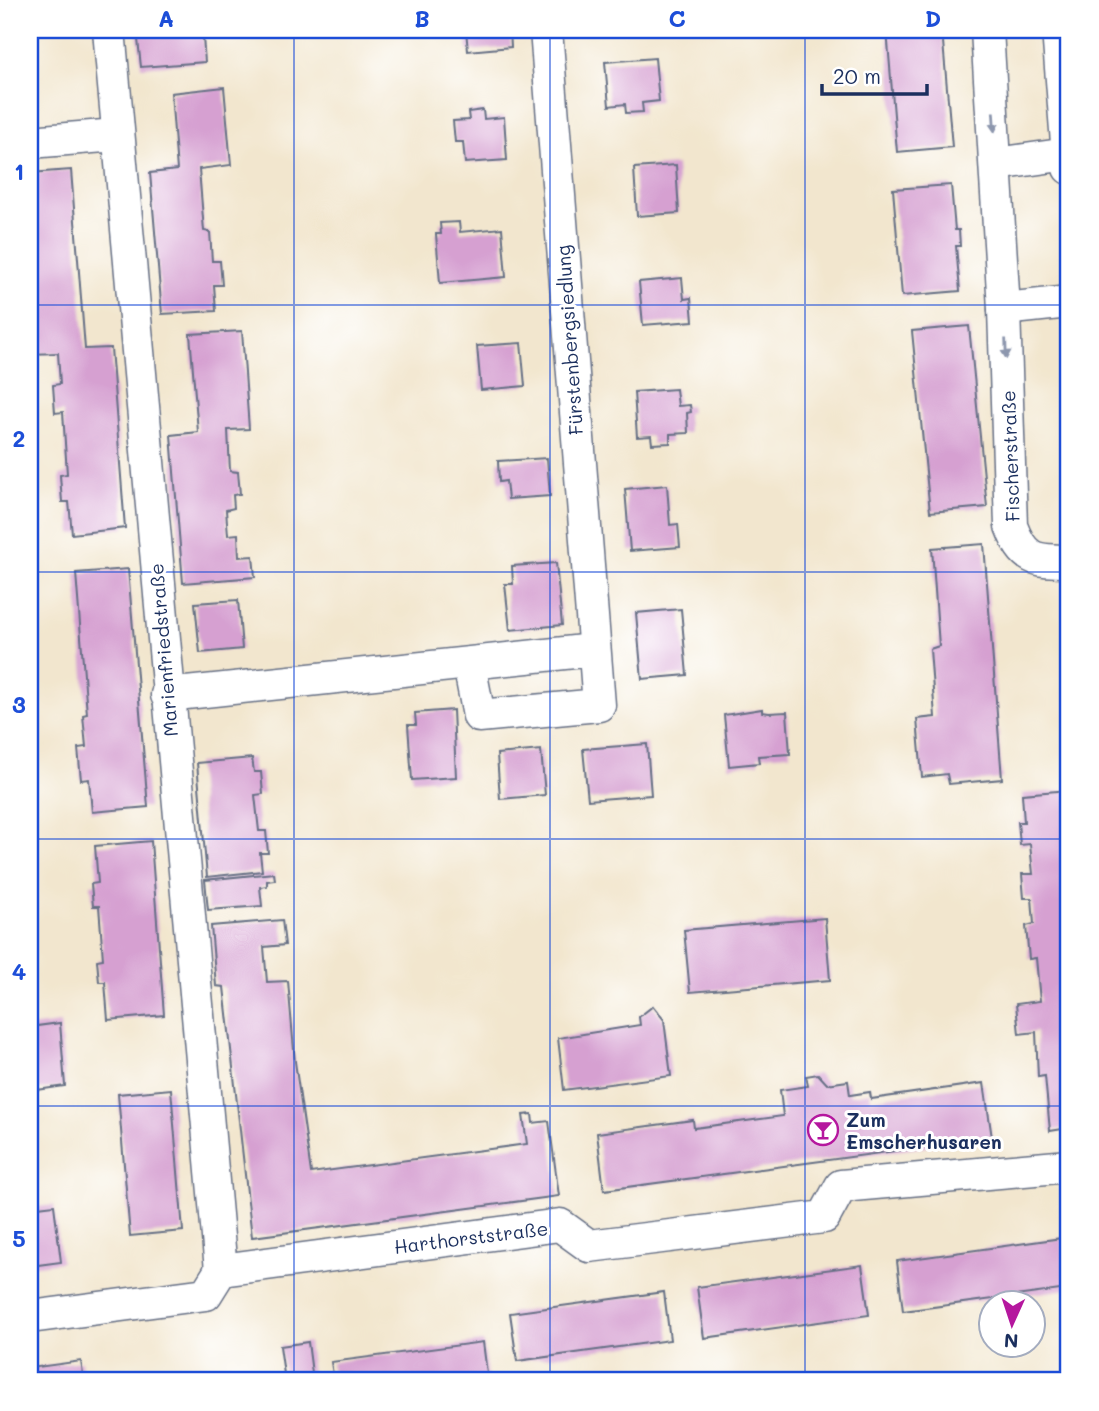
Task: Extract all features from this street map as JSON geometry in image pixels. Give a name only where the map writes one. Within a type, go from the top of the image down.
[{"type":"street","name":"Marienfriedstraße","points":[[108,30],[221,1270]]},
{"type":"street","name":"Fürstenbergsiedlung","points":[[469,664],[479,716],[599,705],[546,30]]},
{"type":"street","name":"Fischerstraße","points":[[987,30],[997,164],[1011,526],[1020,549],[1042,561],[1069,561]]},
{"type":"street","points":[[997,164],[1069,161],[1058,30]]},
{"type":"street","points":[[30,142],[117,135]]},
{"type":"street","points":[[1004,309],[1069,302]]},
{"type":"street","points":[[167,695],[593,650]]},
{"type":"street","name":"Harthorststraße","points":[[221,1270],[560,1225],[589,1246],[631,1241],[824,1217],[841,1186],[1069,1166]]},
{"type":"street","points":[[30,1317],[206,1294],[221,1270]]},
{"type":"building","points":[[137,30],[253,30],[253,33],[203,37],[205,62],[141,67]]},
{"type":"building","points":[[466,30],[510,30],[511,47],[468,51]]},
{"type":"building","points":[[887,30],[942,30],[952,147],[897,152]]},
{"type":"building","points":[[655,58],[659,101],[642,103],[643,112],[626,113],[625,104],[609,106],[605,62]]},
{"type":"building","points":[[224,87],[231,165],[199,169],[204,231],[210,232],[212,261],[220,261],[222,285],[214,285],[216,311],[162,314],[150,173],[177,170],[171,93]]},
{"type":"building","points":[[483,110],[484,119],[504,117],[507,160],[465,163],[463,142],[455,142],[453,121],[469,120],[468,112]]},
{"type":"building","points":[[676,165],[679,213],[637,216],[634,168]]},
{"type":"building","points":[[71,170],[85,349],[111,348],[125,528],[72,534],[69,502],[62,502],[60,475],[67,474],[63,412],[55,413],[53,385],[60,384],[58,353],[30,354],[30,173]]},
{"type":"building","points":[[951,185],[955,230],[959,230],[960,246],[956,246],[960,291],[902,296],[893,189]]},
{"type":"building","points":[[459,222],[460,232],[502,228],[506,277],[440,283],[436,234],[441,234],[440,223]]},
{"type":"building","points":[[682,278],[684,299],[691,298],[693,321],[643,325],[639,282]]},
{"type":"building","points":[[969,326],[987,507],[930,512],[912,331]]},
{"type":"building","points":[[242,331],[249,429],[228,430],[230,471],[238,472],[240,494],[233,495],[234,508],[226,510],[228,535],[238,534],[239,557],[253,556],[255,577],[183,583],[171,435],[198,432],[190,334]]},
{"type":"building","points":[[521,343],[525,386],[481,390],[477,346]]},
{"type":"building","points":[[676,389],[678,406],[690,405],[691,412],[687,413],[688,433],[670,434],[670,443],[652,444],[651,436],[637,437],[634,392]]},
{"type":"building","points":[[547,458],[550,496],[508,499],[506,481],[499,482],[498,461]]},
{"type":"building","points":[[667,485],[670,525],[678,524],[680,547],[630,551],[625,489]]},
{"type":"building","points":[[984,544],[1002,779],[949,784],[947,774],[922,777],[917,719],[935,717],[930,649],[939,646],[932,548]]},
{"type":"building","points":[[556,563],[562,625],[510,630],[505,584],[513,584],[512,566]]},
{"type":"building","points":[[128,569],[148,807],[92,812],[89,779],[81,780],[78,748],[86,747],[83,715],[87,714],[76,573]]},
{"type":"building","points":[[238,600],[242,649],[200,653],[195,603]]},
{"type":"building","points":[[681,609],[687,675],[642,679],[636,613]]},
{"type":"building","points":[[762,709],[762,712],[769,713],[787,712],[790,754],[758,756],[759,763],[729,766],[724,715]]},
{"type":"building","points":[[453,710],[456,777],[412,780],[408,725],[416,725],[415,713]]},
{"type":"building","points":[[647,744],[651,795],[588,800],[583,749]]},
{"type":"building","points":[[541,750],[545,795],[500,799],[497,754]]},
{"type":"building","points":[[252,758],[254,772],[261,772],[263,794],[255,795],[259,831],[266,831],[268,853],[260,853],[262,871],[207,877],[197,763]]},
{"type":"building","points":[[1069,790],[1069,1128],[1050,1131],[1045,1076],[1038,1077],[1036,1032],[1019,1034],[1016,1004],[1040,1001],[1036,958],[1029,959],[1026,926],[1034,924],[1032,898],[1024,898],[1022,874],[1033,874],[1030,844],[1020,845],[1018,822],[1024,822],[1022,794]]},
{"type":"building","points":[[151,841],[164,1015],[108,1020],[105,982],[99,982],[97,960],[103,959],[99,906],[93,906],[91,884],[98,883],[95,846]]},
{"type":"building","points":[[274,873],[275,880],[267,881],[267,886],[260,887],[262,906],[208,910],[205,880]]},
{"type":"building","points":[[825,918],[830,980],[690,992],[684,930]]},
{"type":"building","points":[[282,920],[285,945],[264,947],[267,982],[288,981],[295,1062],[311,1173],[527,1144],[523,1115],[532,1114],[533,1123],[549,1121],[559,1196],[252,1237],[224,987],[216,986],[211,926]]},
{"type":"building","points":[[653,1006],[664,1020],[671,1076],[564,1090],[558,1038],[640,1025],[639,1017]]},
{"type":"building","points":[[60,1023],[65,1086],[30,1091],[30,1027]]},
{"type":"building","points":[[818,1074],[827,1084],[848,1081],[850,1095],[870,1092],[871,1099],[984,1083],[992,1138],[604,1190],[597,1133],[693,1120],[694,1128],[783,1116],[780,1090],[808,1086],[806,1076]]},
{"type":"building","points":[[171,1089],[183,1231],[130,1236],[118,1094]]},
{"type":"building","points":[[54,1205],[61,1262],[30,1266],[30,1208]]},
{"type":"building","points":[[1062,1238],[1068,1289],[1046,1292],[1046,1288],[976,1288],[976,1301],[903,1311],[897,1261]]},
{"type":"building","points":[[862,1265],[869,1315],[704,1338],[697,1287]]},
{"type":"building","points":[[664,1292],[670,1340],[517,1361],[510,1313]]},
{"type":"building","points":[[308,1342],[313,1381],[285,1381],[280,1346]]},
{"type":"building","points":[[483,1342],[488,1381],[334,1381],[331,1362]]},
{"type":"building","points":[[81,1361],[84,1381],[30,1381],[30,1368]]},
{"type":"place","name":"Zum Emscherhusaren","points":[[823,1130]]}]
